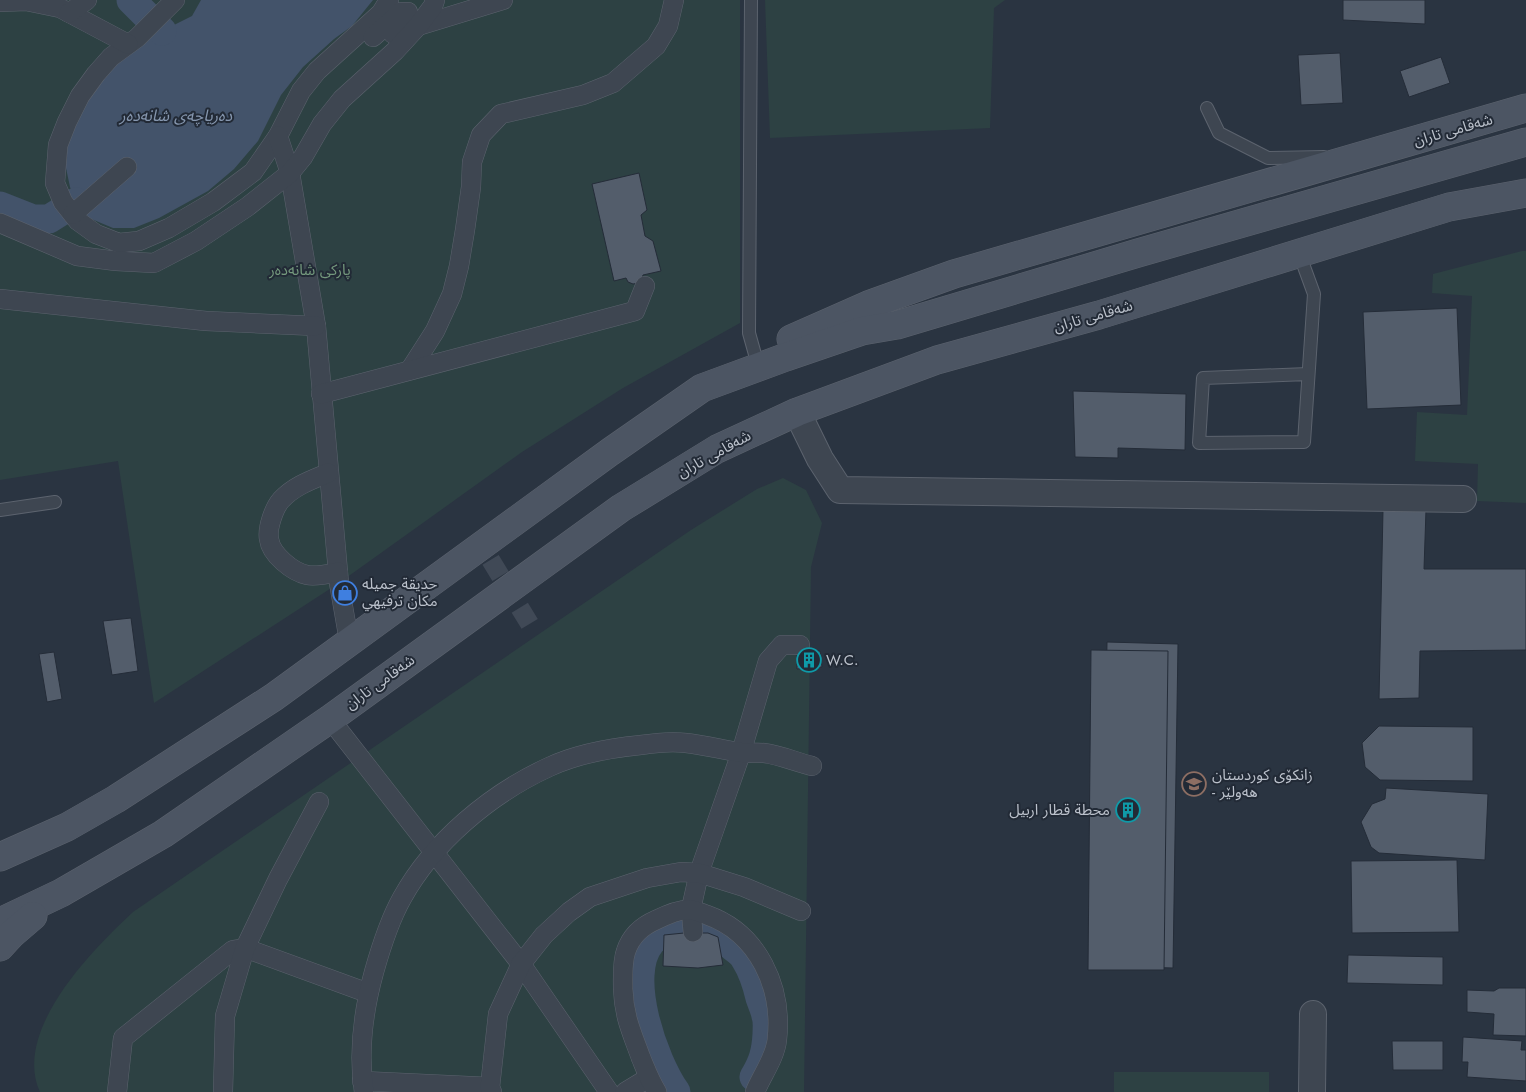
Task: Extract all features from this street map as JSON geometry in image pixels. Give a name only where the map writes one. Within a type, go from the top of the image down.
[{"type":"main road","name":"شەقامی تاران","points":[[0,857],[67,828],[116,799],[274,697],[610,452],[702,388],[823,324],[868,305],[954,274],[1211,198],[1366,156],[1526,108]]},
{"type":"main road","name":"شەقامی تاران","points":[[702,388],[862,331],[897,325],[1138,253],[1526,142]]},
{"type":"main road","name":"شەقامی تاران","points":[[0,922],[61,894],[163,834],[330,719],[621,508],[717,449],[797,412],[937,360],[1099,315],[1449,207],[1526,193]]},
{"type":"main road","points":[[0,947],[12,934],[61,894]]},
{"type":"street","points":[[69,13],[87,0]]},
{"type":"street","points":[[173,2],[132,41],[111,56],[96,74],[80,96],[58,145],[55,183],[72,212],[96,234],[120,243],[139,241],[169,228],[213,202],[253,172],[278,136],[301,91],[317,71],[381,12],[389,0]]},
{"type":"street","points":[[0,223],[77,256],[154,263],[196,241],[247,207],[290,173],[303,157],[322,124],[342,99],[395,51],[418,26],[433,6],[435,0]]},
{"type":"street","points":[[418,26],[503,0]]},
{"type":"street","points":[[410,370],[434,331],[452,294],[465,230],[471,187],[472,162],[482,135],[501,114],[583,95],[613,83],[656,46],[668,26],[674,0]]},
{"type":"street","points":[[0,2],[26,1],[60,8],[132,41]]},
{"type":"street","points":[[339,51],[349,55],[359,49],[401,12],[408,12],[409,18],[393,34],[375,57],[376,69]]},
{"type":"street","points":[[278,136],[290,173],[316,326],[338,572],[349,641]]},
{"type":"street","points":[[72,212],[127,167]]},
{"type":"street","points":[[321,394],[635,311],[645,286]]},
{"type":"street","points":[[0,299],[206,321],[316,326]]},
{"type":"street","points":[[797,412],[820,459],[840,490],[1463,499]]},
{"type":"street","points":[[328,473],[307,482],[280,500],[270,524],[269,539],[274,550],[284,562],[299,572],[308,576],[338,572]]},
{"type":"street","points":[[692,922],[699,873],[741,753],[768,661],[782,645],[800,645]]},
{"type":"street","points":[[330,719],[521,964],[609,1092]]},
{"type":"street","points":[[801,912],[744,887],[699,873],[681,872],[647,878],[590,897],[569,912],[544,935],[521,964],[498,1014],[491,1089],[363,1086],[361,1056],[368,993],[386,933],[402,898],[433,852],[470,817],[497,797],[522,781],[550,767],[577,757],[642,744],[684,742],[741,753],[765,753],[812,766]]},
{"type":"street","points":[[223,1092],[225,1016],[245,948],[278,879],[319,802]]},
{"type":"street","points":[[625,1092],[653,1085],[630,1031],[624,1005],[626,952],[636,932],[670,913],[692,922],[722,920],[743,935],[765,966],[776,1002],[778,1018],[777,1042],[755,1092]]},
{"type":"street","points":[[117,1092],[123,1038],[233,950],[245,948],[368,993]]},
{"type":"street","points":[[1312,1092],[1313,1014]]},
{"type":"lane","points":[[751,0],[749,332],[756,358]]},
{"type":"lane","points":[[1208,108],[1219,133],[1268,158],[1366,156]]},
{"type":"lane","points":[[1299,253],[1314,294],[1304,442],[1199,443],[1203,378],[1308,374]]},
{"type":"lane","points":[[0,510],[55,502]]},
{"type":"green space","name":"پارکی شانەدەر","points":[[0,0],[740,0],[740,323],[623,388],[522,452],[339,583],[154,703],[118,461],[0,480]]},
{"type":"green space","points":[[765,0],[1005,0],[994,8],[990,128],[770,138]]},
{"type":"green space","points":[[1526,251],[1526,503],[1477,501],[1478,464],[1415,461],[1417,412],[1467,415],[1472,296],[1432,293],[1433,274]]},
{"type":"green space","points":[[783,478],[806,490],[822,523],[811,567],[804,1092],[40,1092],[34,1068],[37,1043],[46,1018],[78,970],[133,912],[691,530],[757,489]]},
{"type":"green space","points":[[1114,1072],[1269,1072],[1269,1092],[1114,1092]]},
{"type":"water","name":"دەریاچەی شانەدەر","points":[[201,0],[373,0],[352,26],[334,39],[303,67],[281,95],[258,141],[234,169],[208,191],[159,218],[134,228],[113,228],[89,218],[76,202],[70,187],[66,168],[66,148],[86,94],[140,42],[192,16]]},
{"type":"building","points":[[1343,0],[1425,0],[1425,24],[1343,20]]},
{"type":"building","points":[[1340,53],[1343,103],[1301,105],[1298,55]]},
{"type":"building","points":[[1441,57],[1450,83],[1409,97],[1400,71]]},
{"type":"building","points":[[639,173],[647,210],[641,215],[645,236],[653,241],[661,271],[643,275],[639,283],[633,284],[628,282],[626,278],[614,281],[592,184]]},
{"type":"building","points":[[1457,308],[1461,405],[1367,409],[1363,312]]},
{"type":"building","points":[[1073,391],[1186,394],[1185,450],[1118,448],[1118,458],[1075,457]]},
{"type":"building","points":[[1383,510],[1426,510],[1424,569],[1526,569],[1526,650],[1420,651],[1419,698],[1379,699]]},
{"type":"building","points":[[131,618],[138,671],[112,675],[103,621]]},
{"type":"building","name":"محطة قطار اربيل","points":[[1107,642],[1178,644],[1173,968],[1101,966]]},
{"type":"building","name":"محطة قطار اربيل","points":[[1091,650],[1168,651],[1164,970],[1088,970]]},
{"type":"building","name":"W.C.","points":[[820,651],[822,667],[797,669],[797,653]]},
{"type":"building","points":[[54,652],[62,699],[47,702],[39,654]]},
{"type":"building","points":[[1379,726],[1473,727],[1473,781],[1380,780],[1365,767],[1362,743]]},
{"type":"building","points":[[1386,788],[1488,794],[1485,860],[1379,853],[1371,847],[1361,822],[1372,804],[1385,799]]},
{"type":"building","points":[[1457,860],[1459,932],[1352,933],[1351,861]]},
{"type":"building","points":[[708,933],[718,937],[723,965],[698,968],[663,966],[664,935]]},
{"type":"building","points":[[1348,955],[1443,957],[1443,985],[1347,983]]},
{"type":"building","points":[[1499,988],[1526,988],[1526,1036],[1493,1035],[1494,1014],[1467,1012],[1467,990],[1494,991]]},
{"type":"building","points":[[1463,1037],[1522,1041],[1521,1050],[1526,1050],[1526,1081],[1467,1077],[1468,1062],[1462,1062]]},
{"type":"building","points":[[1392,1041],[1443,1041],[1443,1070],[1393,1070]]},
{"type":"waterway","points":[[131,0],[162,31]]},
{"type":"waterway","points":[[0,206],[33,219],[49,219],[76,202]]},
{"type":"waterway","points":[[676,1092],[667,1078],[651,1040],[641,996],[640,975],[643,957],[651,942],[661,933],[671,928],[693,926],[715,934],[740,953],[750,968],[767,1023],[765,1052],[754,1077]]},
{"type":"tunnel","points":[[476,536],[534,631]]},
{"type":"place","name":"حديقة جميله مكان ترفيهي","points":[[345,593]]},
{"type":"place","name":"W.C.","points":[[809,660]]},
{"type":"place","name":"زانکۆی کوردستان - هەولێر","points":[[1194,784]]},
{"type":"place","name":"محطة قطار اربيل","points":[[1128,810]]}]
